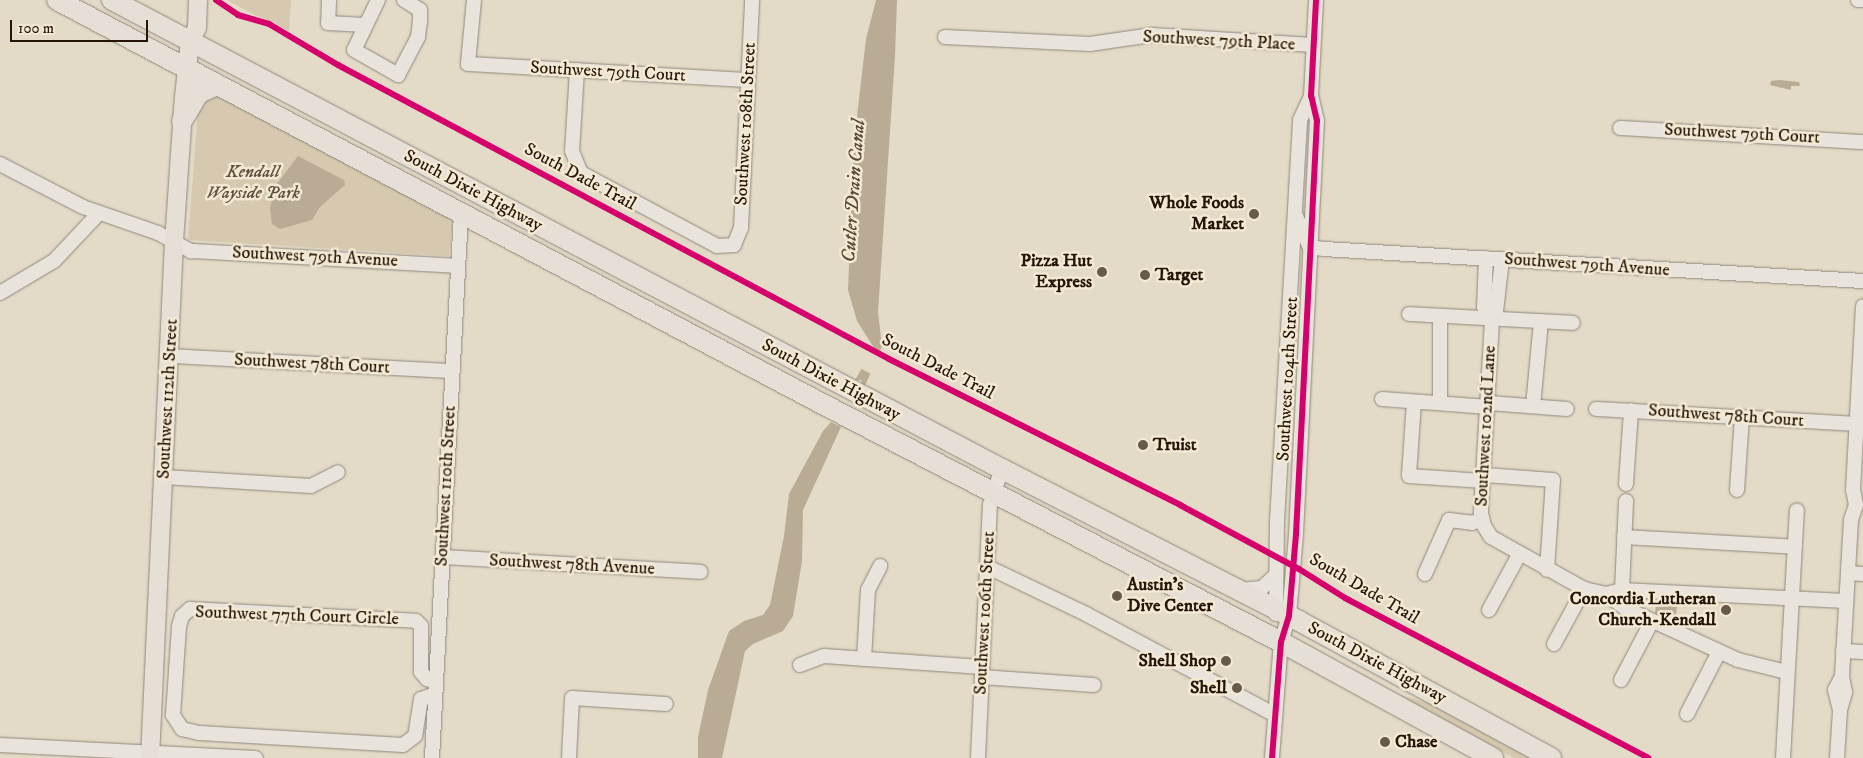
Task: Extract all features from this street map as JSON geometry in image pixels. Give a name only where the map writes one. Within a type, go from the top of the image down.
[{"type":"highway","name":"South Dixie Highway","points":[[57,0],[461,214],[1281,642],[1493,758]]},
{"type":"highway","name":"South Dixie Highway","points":[[112,0],[1002,469],[1282,613],[1551,758]]},
{"type":"highway","points":[[182,121],[199,93],[217,85]]},
{"type":"highway","points":[[461,214],[464,186]]},
{"type":"main road","name":"Southwest 112th Street","points":[[187,0],[186,22],[190,41]]},
{"type":"main road","name":"Southwest 112th Street","points":[[151,755],[171,356],[174,242],[186,68],[190,41],[197,28],[198,0]]},
{"type":"street","points":[[329,0],[328,23],[365,26]]},
{"type":"street","points":[[378,0],[354,50],[398,75],[418,36],[420,5],[404,0]]},
{"type":"street","points":[[467,0],[464,52],[468,61]]},
{"type":"street","points":[[468,61],[471,52],[474,0]]},
{"type":"street","name":"Southwest 108th Street","points":[[577,70],[572,146],[575,165],[589,180],[717,246],[734,245],[741,228],[752,0]]},
{"type":"street","name":"Southwest 104th Street","points":[[1272,758],[1282,613],[1295,550],[1317,121],[1310,96],[1316,0]]},
{"type":"street","points":[[1858,0],[1863,0]]},
{"type":"street","name":"Southwest 79th Place","points":[[945,37],[1090,44],[1152,35],[1313,45]]},
{"type":"street","name":"Southwest 79th Court","points":[[468,61],[577,70],[748,80]]},
{"type":"street","name":"Southwest 104th Street","points":[[1282,613],[1275,576],[1277,527],[1300,120],[1310,96]]},
{"type":"street","name":"Southwest 79th Court","points":[[1620,128],[1863,142]]},
{"type":"street","name":"Southwest 79th Avenue","points":[[0,164],[100,213],[158,233],[191,251],[458,266]]},
{"type":"street","points":[[0,293],[54,261],[100,213]]},
{"type":"street","name":"Southwest 110th Street","points":[[432,758],[461,214]]},
{"type":"street","points":[[1295,214],[1310,247]]},
{"type":"street","name":"Southwest 79th Avenue","points":[[1310,247],[1863,281]]},
{"type":"street","name":"Southwest 102nd Lane","points":[[1486,258],[1484,307],[1492,320]]},
{"type":"street","name":"Southwest 102nd Lane","points":[[1484,526],[1484,478],[1492,320],[1496,312],[1502,259]]},
{"type":"street","points":[[1837,758],[1840,710],[1846,692],[1842,676],[1851,520],[1856,505],[1853,490],[1863,306]]},
{"type":"street","points":[[1409,314],[1573,323]]},
{"type":"street","points":[[1440,316],[1440,404]]},
{"type":"street","points":[[1533,406],[1540,321]]},
{"type":"street","name":"Southwest 78th Court","points":[[171,356],[452,371]]},
{"type":"street","points":[[1382,399],[1440,404],[1533,406],[1567,409]]},
{"type":"street","points":[[1414,402],[1409,476],[1553,480],[1546,570]]},
{"type":"street","name":"Southwest 78th Court","points":[[1596,409],[1856,424]]},
{"type":"street","points":[[1626,484],[1631,410]]},
{"type":"street","points":[[1737,490],[1742,417]]},
{"type":"street","name":"Southwest 106th Street","points":[[978,758],[993,492],[1002,469]]},
{"type":"street","points":[[164,478],[311,486],[338,472]]},
{"type":"street","points":[[1622,590],[1626,501]]},
{"type":"street","points":[[1783,758],[1791,598],[1798,510]]},
{"type":"street","points":[[1425,574],[1449,520],[1484,526],[1496,542],[1584,589],[1606,594],[1625,608],[1719,652],[1757,667],[1787,672]]},
{"type":"street","points":[[1277,527],[1295,550]]},
{"type":"street","points":[[1624,537],[1795,547]]},
{"type":"street","points":[[1489,610],[1519,555]]},
{"type":"street","name":"Southwest 78th Avenue","points":[[442,557],[701,572]]},
{"type":"street","points":[[864,659],[868,590],[880,566]]},
{"type":"street","points":[[988,567],[1086,614],[1275,715]]},
{"type":"street","points":[[1848,573],[1863,574]]},
{"type":"street","points":[[1236,590],[1262,588],[1275,576]]},
{"type":"street","points":[[1554,644],[1584,589]]},
{"type":"street","points":[[1606,594],[1622,590],[1846,601]]},
{"type":"street","name":"Southwest 77th Court Circle","points":[[421,645],[421,626],[413,620],[190,609],[182,616],[179,626],[173,715],[182,729],[199,733],[403,745],[415,736],[419,703],[425,695],[436,688]]},
{"type":"street","points":[[1621,680],[1652,621]]},
{"type":"street","points":[[436,688],[421,672],[421,645],[437,650]]},
{"type":"street","points":[[1844,651],[1863,652]]},
{"type":"street","points":[[1687,714],[1719,652]]},
{"type":"street","points":[[800,665],[824,656],[1094,685]]},
{"type":"street","points":[[569,758],[572,698],[666,704]]},
{"type":"street","points":[[0,745],[151,755],[256,758]]},
{"type":"green space","points":[[227,0],[291,0],[289,31],[253,14]]},
{"type":"green space","name":"Kendall Wayside Park","points":[[216,95],[453,219],[449,256],[188,240],[198,109],[202,100]]},
{"type":"green space","points":[[1397,694],[1438,706],[1530,758],[1514,758]]},
{"type":"water","name":"Cutler Drain Canal","points":[[876,0],[897,0],[878,312],[882,346],[865,386],[861,384],[862,380],[855,380],[874,348],[857,321],[848,290],[854,142],[866,39]]},
{"type":"water","points":[[1771,81],[1799,82],[1800,86],[1791,86],[1791,90],[1770,85]]},
{"type":"water","points":[[298,156],[344,180],[345,185],[320,207],[312,220],[280,229],[272,224],[270,208],[276,185]]},
{"type":"water","points":[[831,422],[841,427],[803,510],[802,561],[793,616],[783,631],[753,644],[745,651],[722,758],[698,758],[698,737],[708,690],[729,631],[744,621],[763,615],[770,605],[784,536],[789,494],[823,431]]},
{"type":"water","points":[[1656,603],[1677,605],[1676,616],[1655,615]]},
{"type":"pier","points":[[870,347],[882,353],[873,375],[858,367]]},
{"type":"cycle path","name":"South Dade Trail","points":[[216,0],[238,15],[269,24],[338,65],[889,359],[1180,505],[1299,569],[1345,598],[1648,758]]},
{"type":"cycle path","points":[[1272,758],[1281,642],[1289,616],[1296,534],[1317,121],[1311,96],[1316,0]]},
{"type":"place","name":"Whole Foods Market","points":[[1254,214]]},
{"type":"place","name":"Pizza Hut Express","points":[[1102,272]]},
{"type":"place","name":"Target","points":[[1145,275]]},
{"type":"place","name":"Truist","points":[[1143,445]]},
{"type":"place","name":"Austin's Dive Center","points":[[1117,596]]},
{"type":"place","name":"Concordia Lutheran Church-Kendall","points":[[1726,610]]},
{"type":"place","name":"Shell Shop","points":[[1226,661]]},
{"type":"place","name":"Shell","points":[[1237,688]]},
{"type":"place","name":"Chase","points":[[1385,742]]}]
